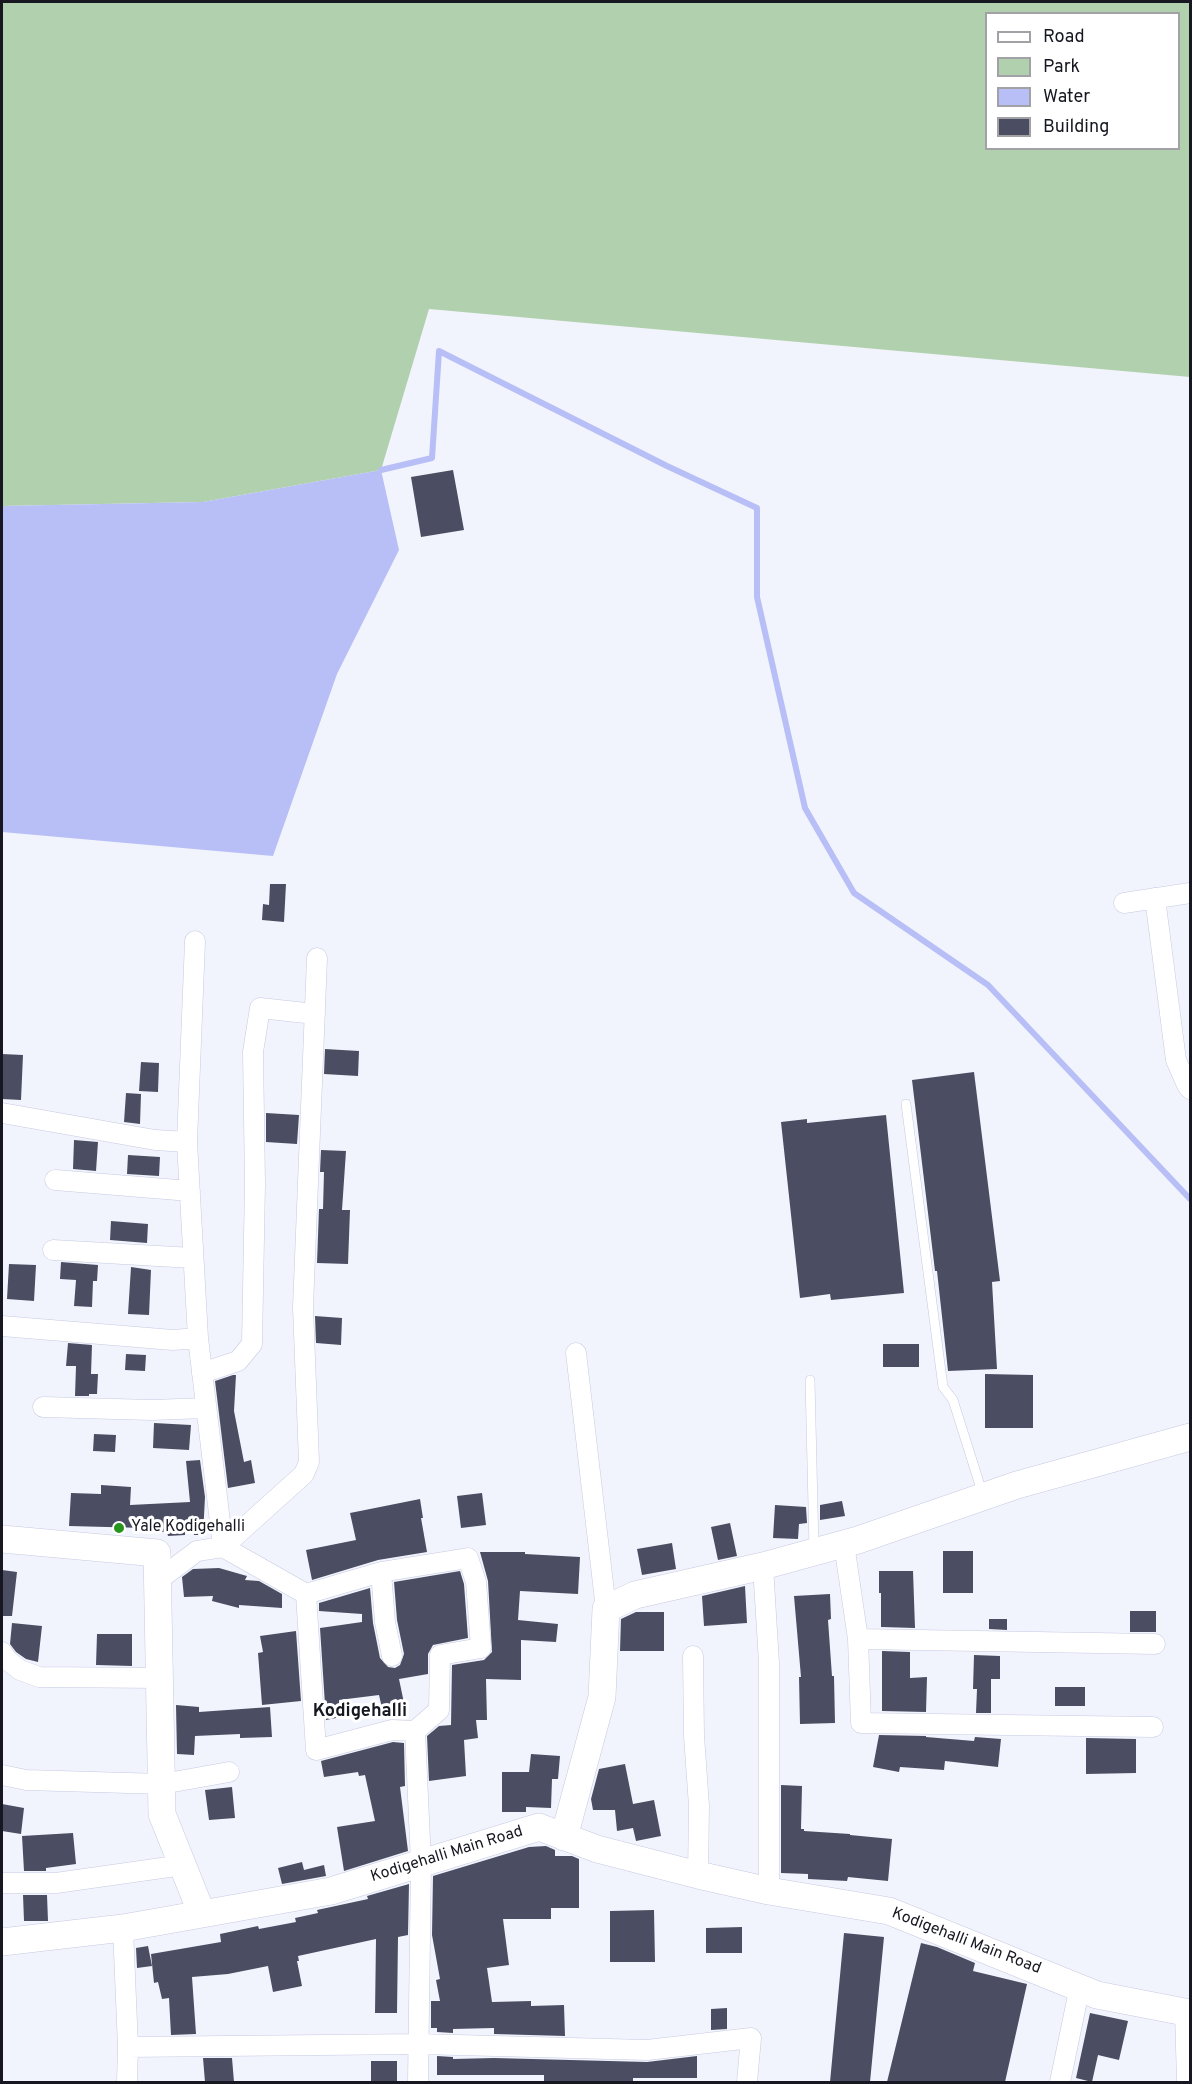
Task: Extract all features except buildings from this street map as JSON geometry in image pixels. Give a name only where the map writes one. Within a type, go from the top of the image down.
[{"type":"street","points":[[1124,903],[1191,892]]},
{"type":"street","points":[[1155,898],[1176,1060],[1191,1089]]},
{"type":"street","points":[[195,941],[187,1142],[198,1338],[223,1547]]},
{"type":"street","points":[[157,1581],[197,1551],[223,1547],[304,1474],[309,1462],[303,1308],[317,958]]},
{"type":"street","points":[[202,1374],[238,1361],[252,1344],[255,1184],[253,1052],[260,1008],[315,1014]]},
{"type":"street","points":[[2,1113],[155,1140],[187,1142]]},
{"type":"street","points":[[55,1180],[190,1191]]},
{"type":"street","points":[[53,1250],[193,1258]]},
{"type":"street","points":[[2,1326],[173,1340],[198,1338]]},
{"type":"street","points":[[564,1837],[602,1698],[606,1609],[576,1353]]},
{"type":"street","points":[[44,1407],[152,1410],[206,1408]]},
{"type":"street","points":[[606,1609],[635,1595],[763,1566],[844,1544],[1017,1485],[1191,1437]]},
{"type":"street","points":[[2,1539],[157,1553],[162,1814],[202,1914]]},
{"type":"street","points":[[844,1544],[858,1639],[861,1723],[1153,1728]]},
{"type":"street","points":[[223,1547],[306,1594],[381,1572],[468,1558],[476,1582],[481,1648],[440,1655],[439,1710],[415,1731],[392,1730],[316,1750],[306,1594]]},
{"type":"street","points":[[763,1566],[770,1663],[769,1891]]},
{"type":"street","points":[[381,1572],[385,1622],[392,1656]]},
{"type":"street","points":[[858,1639],[1155,1644]]},
{"type":"street","points":[[2,1652],[7,1660],[20,1670],[39,1677],[159,1678]]},
{"type":"street","points":[[693,1656],[694,1736],[699,1806],[699,1875]]},
{"type":"street","points":[[415,1731],[420,1863],[418,2082]]},
{"type":"street","points":[[2,1775],[26,1780],[162,1784],[229,1772]]},
{"type":"street","name":"Kodigehalli Main Road","points":[[2,1942],[123,1928],[331,1891],[539,1827],[597,1849],[699,1875],[769,1891],[889,1911],[1080,1986],[1097,1995],[1188,2013]]},
{"type":"street","points":[[2,1883],[56,1883],[183,1865]]},
{"type":"street","points":[[123,1928],[128,2047],[127,2082]]},
{"type":"street","points":[[1060,2082],[1080,1986]]},
{"type":"street","points":[[1187,2082],[1188,2013]]},
{"type":"street","points":[[128,2047],[419,2044],[647,2050],[750,2038],[747,2082]]},
{"type":"lane","points":[[906,1104],[943,1387],[953,1400],[984,1497]]},
{"type":"lane","points":[[810,1380],[814,1551]]},
{"type":"green space","points":[[2,2],[1190,2],[1190,377],[429,309],[381,470],[203,502],[2,506]]},
{"type":"water","points":[[381,470],[399,550],[337,674],[273,856],[2,832],[2,506],[203,502]]},
{"type":"waterway","points":[[381,470],[432,458],[439,351],[667,466],[757,508],[757,597],[805,808],[854,893],[988,985],[1190,1199]]},
{"type":"place","name":"Yale Kodigehalli","points":[[119,1528]]},
{"type":"district","name":"Kodigehalli","points":[[360,1712]]}]
